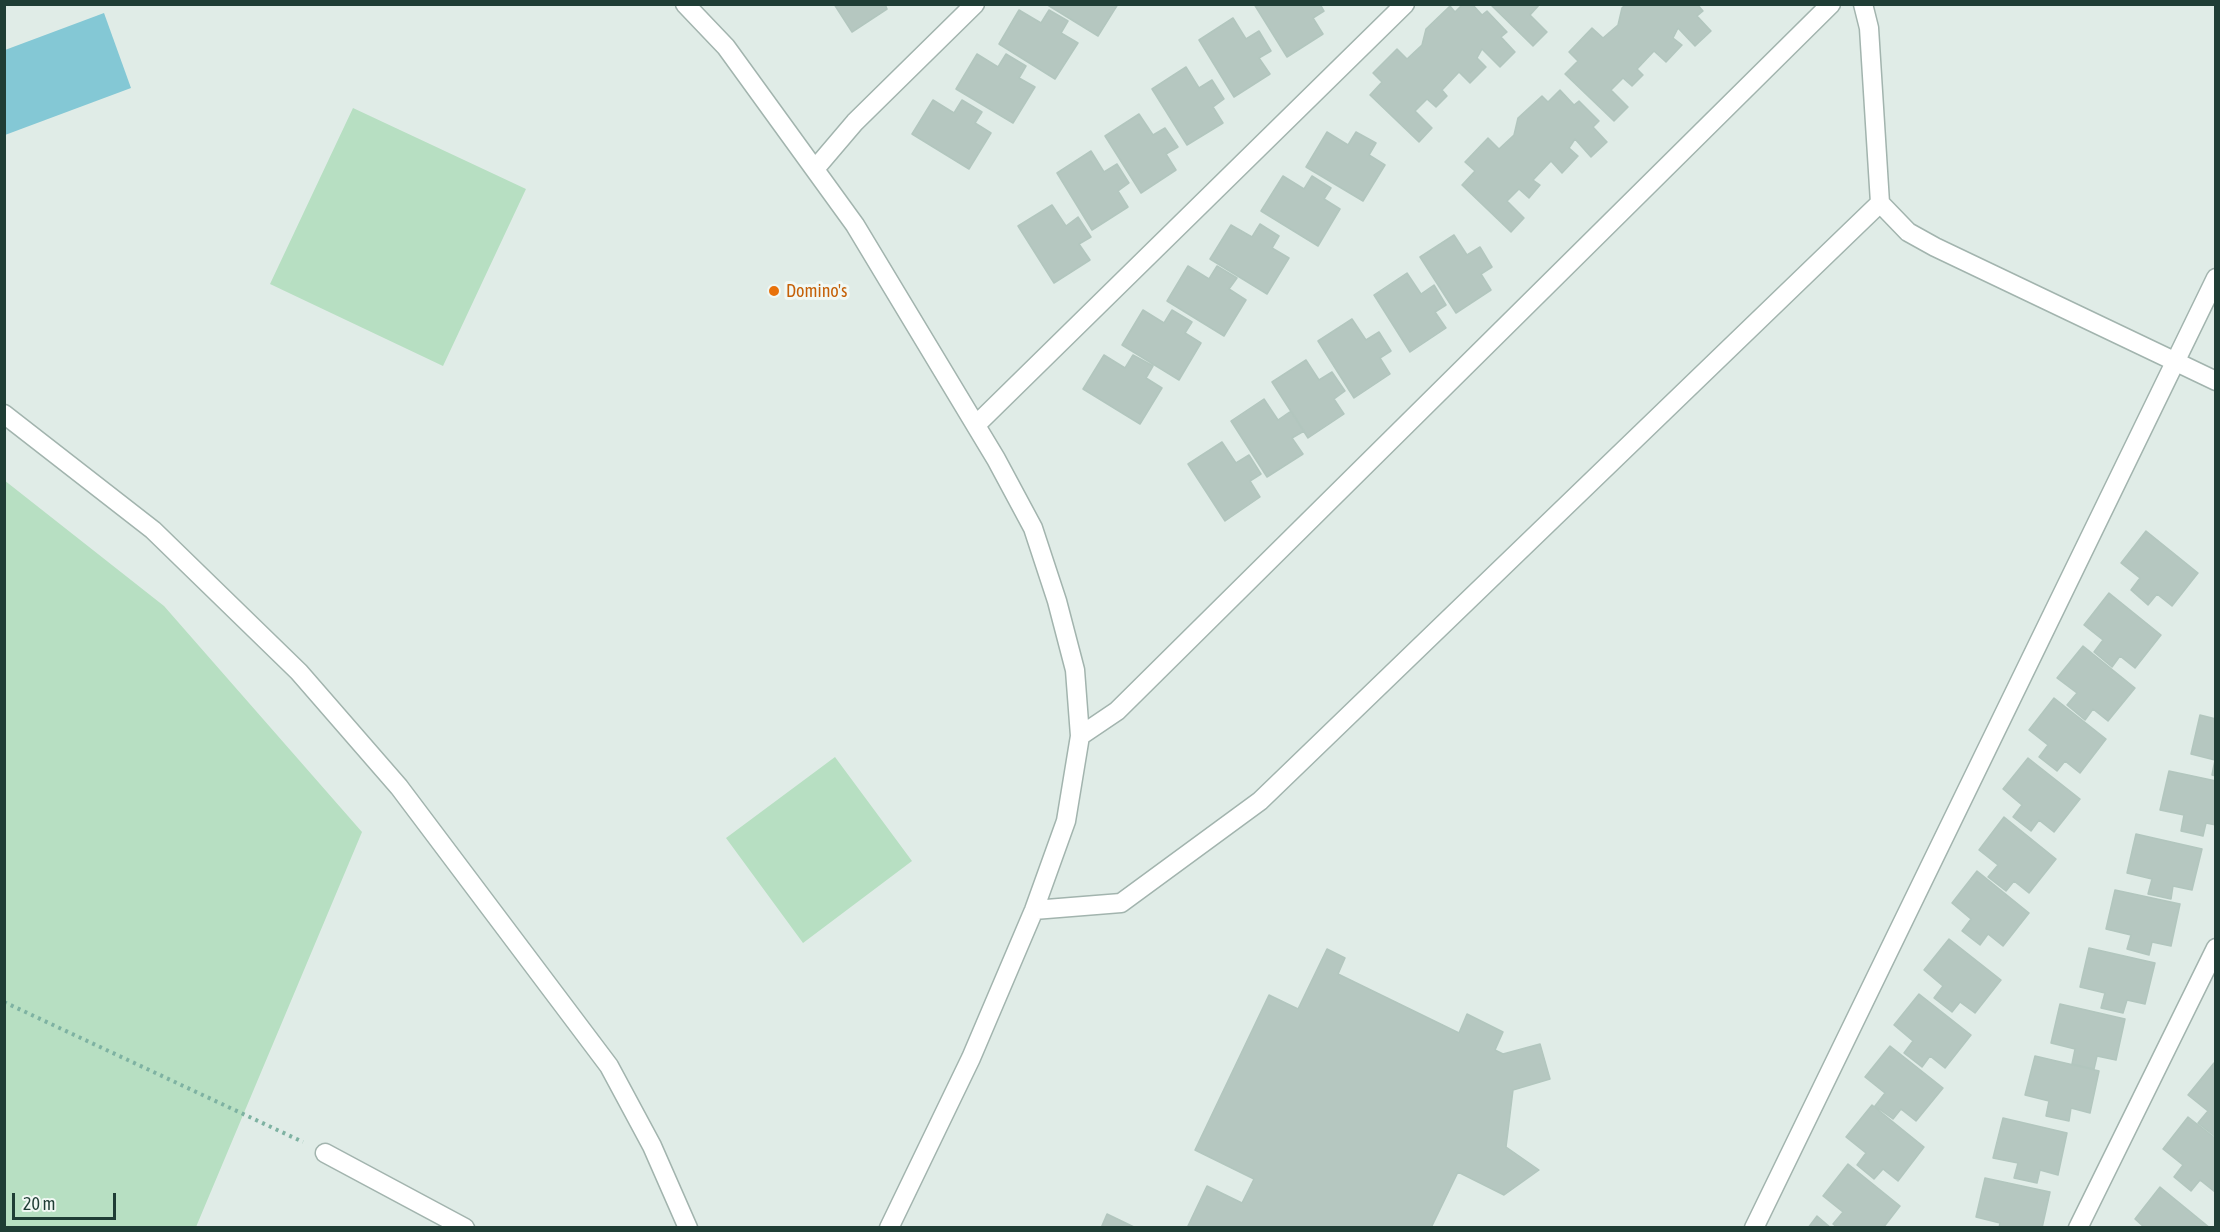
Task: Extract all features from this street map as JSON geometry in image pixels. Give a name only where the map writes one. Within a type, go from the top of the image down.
[{"type":"street","points":[[686,4],[726,47],[855,225],[976,425],[1033,528],[1057,601],[1075,670],[1080,736],[1066,821],[1034,910],[971,1058],[889,1227]]},
{"type":"street","points":[[816,169],[855,122],[975,4]]},
{"type":"street","points":[[976,425],[1405,4]]},
{"type":"street","points":[[1080,736],[1117,711],[1831,4]]},
{"type":"street","points":[[1863,4],[1869,28],[1880,203],[1908,232],[1935,247],[2216,381]]},
{"type":"street","points":[[1034,910],[1121,903],[1260,801],[1880,203]]},
{"type":"street","points":[[1754,1227],[2216,278]]},
{"type":"street","points":[[4,414],[153,530],[299,672],[399,787],[609,1066],[652,1146],[688,1227]]},
{"type":"street","points":[[2078,1227],[2216,948]]},
{"type":"street","points":[[325,1153],[465,1227]]},
{"type":"path","points":[[4,1002],[325,1153]]},
{"type":"green space","points":[[353,108],[526,189],[443,366],[270,284]]},
{"type":"green space","points":[[4,480],[164,606],[362,832],[196,1227],[5,1227]]},
{"type":"green space","points":[[835,757],[912,861],[803,943],[726,838]]},
{"type":"water","points":[[104,13],[131,88],[5,135],[5,50]]},
{"type":"building","points":[[834,4],[885,4],[887,9],[852,32]]},
{"type":"building","points":[[1046,4],[1118,4],[1098,36]]},
{"type":"building","points":[[1254,4],[1320,4],[1324,11],[1313,18],[1323,34],[1287,57]]},
{"type":"building","points":[[1463,4],[1472,4],[1482,15],[1487,11],[1507,32],[1501,37],[1515,52],[1500,67],[1482,49],[1477,58],[1486,67],[1470,83],[1459,72],[1442,90],[1447,96],[1436,107],[1427,99],[1415,111],[1432,128],[1419,142],[1370,95],[1382,82],[1373,73],[1397,49],[1407,59],[1422,45],[1426,29],[1450,6],[1455,12]]},
{"type":"building","points":[[1490,4],[1540,4],[1530,15],[1547,32],[1533,46]]},
{"type":"building","points":[[1626,4],[1697,4],[1703,11],[1697,16],[1711,31],[1695,46],[1678,28],[1673,38],[1682,45],[1666,62],[1654,51],[1637,69],[1643,75],[1632,86],[1623,78],[1611,90],[1628,107],[1614,121],[1565,74],[1578,61],[1569,52],[1592,28],[1603,38],[1618,25],[1622,8]]},
{"type":"building","points":[[1019,10],[1041,23],[1049,10],[1068,21],[1061,33],[1078,43],[1055,79],[999,44]]},
{"type":"building","points":[[1233,18],[1246,39],[1259,31],[1271,51],[1259,58],[1270,74],[1234,97],[1199,40]]},
{"type":"building","points":[[977,54],[998,67],[1006,54],[1026,66],[1019,78],[1035,87],[1013,123],[956,89]]},
{"type":"building","points":[[1186,67],[1199,88],[1212,80],[1224,99],[1213,107],[1223,123],[1187,145],[1152,89]]},
{"type":"building","points":[[1560,90],[1574,105],[1579,101],[1599,121],[1593,127],[1607,142],[1591,157],[1575,139],[1569,148],[1578,156],[1562,173],[1551,161],[1533,180],[1540,185],[1529,198],[1519,189],[1507,201],[1524,218],[1511,232],[1462,185],[1475,171],[1465,162],[1488,138],[1499,149],[1514,135],[1518,118],[1542,96],[1548,102]]},
{"type":"building","points":[[933,100],[954,113],[962,100],[982,112],[975,123],[991,133],[969,169],[912,134]]},
{"type":"building","points":[[1139,114],[1153,135],[1165,128],[1178,147],[1166,154],[1176,170],[1141,193],[1105,136]]},
{"type":"building","points":[[1327,132],[1348,145],[1356,132],[1376,143],[1369,155],[1385,165],[1363,201],[1306,167]]},
{"type":"building","points":[[1091,151],[1104,172],[1117,164],[1129,183],[1118,191],[1128,207],[1092,230],[1057,173]]},
{"type":"building","points":[[1283,176],[1304,189],[1312,176],[1331,188],[1324,199],[1340,209],[1318,246],[1261,211]]},
{"type":"building","points":[[1052,205],[1066,226],[1078,217],[1091,237],[1079,244],[1090,260],[1054,283],[1018,226]]},
{"type":"building","points":[[1260,224],[1279,236],[1272,248],[1289,258],[1267,294],[1210,259],[1231,225],[1252,237]]},
{"type":"building","points":[[1454,235],[1467,255],[1480,247],[1492,267],[1481,274],[1491,290],[1456,313],[1420,257]]},
{"type":"building","points":[[1188,266],[1209,279],[1217,266],[1237,278],[1229,289],[1246,300],[1224,336],[1167,301]]},
{"type":"building","points":[[1407,273],[1421,294],[1434,285],[1446,305],[1435,312],[1446,328],[1410,352],[1374,295]]},
{"type":"building","points":[[1143,310],[1164,323],[1172,310],[1192,322],[1185,333],[1201,343],[1179,380],[1122,345]]},
{"type":"building","points":[[1352,319],[1366,340],[1379,332],[1391,351],[1380,358],[1390,374],[1354,398],[1318,341]]},
{"type":"building","points":[[1104,355],[1125,368],[1133,355],[1153,366],[1146,378],[1162,388],[1140,424],[1083,389]]},
{"type":"building","points":[[1306,360],[1319,380],[1332,372],[1345,391],[1334,399],[1344,414],[1308,438],[1272,382]]},
{"type":"building","points":[[1264,399],[1278,420],[1291,411],[1304,431],[1292,438],[1303,454],[1267,477],[1231,421]]},
{"type":"building","points":[[1222,442],[1236,463],[1249,455],[1261,474],[1250,481],[1260,497],[1225,521],[1188,464]]},
{"type":"building","points":[[2146,531],[2198,573],[2172,606],[2157,594],[2148,605],[2131,590],[2140,578],[2121,563]]},
{"type":"building","points":[[2109,593],[2161,635],[2135,668],[2120,656],[2112,667],[2094,652],[2103,640],[2084,625]]},
{"type":"building","points":[[2083,646],[2135,688],[2108,721],[2093,709],[2085,720],[2067,705],[2077,693],[2057,678]]},
{"type":"building","points":[[2054,698],[2106,739],[2080,773],[2065,761],[2057,771],[2039,757],[2048,745],[2029,730]]},
{"type":"building","points":[[2200,715],[2216,719],[2216,776],[2212,775],[2215,760],[2191,754]]},
{"type":"building","points":[[2028,758],[2080,799],[2054,832],[2039,820],[2031,831],[2013,817],[2022,805],[2003,789]]},
{"type":"building","points":[[2169,771],[2216,781],[2216,825],[2206,823],[2203,836],[2181,831],[2184,815],[2160,810]]},
{"type":"building","points":[[2004,817],[2056,859],[2029,893],[2014,881],[2006,891],[1988,877],[1998,865],[1979,850]]},
{"type":"building","points":[[2136,834],[2202,849],[2192,890],[2173,886],[2171,899],[2148,894],[2152,879],[2127,873]]},
{"type":"building","points":[[1977,871],[2029,913],[2003,946],[1988,934],[1980,945],[1962,931],[1971,919],[1952,903]]},
{"type":"building","points":[[2115,890],[2180,904],[2171,946],[2152,942],[2149,955],[2127,949],[2131,935],[2106,929]]},
{"type":"building","points":[[1949,939],[2001,980],[1975,1013],[1960,1002],[1952,1012],[1934,998],[1943,986],[1924,970]]},
{"type":"building","points":[[2089,948],[2155,963],[2145,1004],[2127,1000],[2123,1013],[2101,1008],[2105,993],[2080,987]]},
{"type":"building","points":[[1327,949],[1345,958],[1338,974],[1459,1033],[1467,1014],[1503,1032],[1495,1050],[1503,1054],[1540,1044],[1550,1079],[1513,1090],[1506,1147],[1539,1170],[1504,1195],[1458,1172],[1431,1228],[1187,1228],[1207,1186],[1242,1203],[1254,1179],[1195,1150],[1269,995],[1298,1009]]},
{"type":"building","points":[[1919,994],[1971,1035],[1945,1068],[1930,1056],[1922,1067],[1904,1053],[1913,1041],[1894,1025]]},
{"type":"building","points":[[2060,1004],[2125,1019],[2116,1060],[2097,1056],[2094,1069],[2072,1064],[2075,1049],[2051,1043]]},
{"type":"building","points":[[1890,1046],[1943,1088],[1916,1121],[1901,1109],[1893,1119],[1875,1106],[1885,1093],[1865,1077]]},
{"type":"building","points":[[2035,1056],[2099,1071],[2090,1113],[2071,1108],[2069,1121],[2046,1116],[2049,1101],[2025,1095]]},
{"type":"building","points":[[2214,1063],[2216,1065],[2216,1137],[2198,1123],[2208,1111],[2188,1095]]},
{"type":"building","points":[[1872,1105],[1924,1147],[1898,1181],[1883,1169],[1874,1179],[1857,1165],[1866,1153],[1846,1137]]},
{"type":"building","points":[[2188,1117],[2216,1139],[2215,1192],[2200,1180],[2191,1191],[2174,1177],[2183,1165],[2163,1149]]},
{"type":"building","points":[[2003,1118],[2067,1133],[2058,1175],[2040,1170],[2037,1183],[2014,1178],[2018,1163],[1993,1158]]},
{"type":"building","points":[[1848,1164],[1900,1206],[1883,1228],[1838,1228],[1833,1224],[1843,1212],[1823,1196]]},
{"type":"building","points":[[1985,1178],[2050,1192],[2042,1228],[1999,1228],[2000,1223],[1976,1217]]},
{"type":"building","points":[[2160,1187],[2210,1228],[2145,1228],[2135,1219]]},
{"type":"building","points":[[1107,1214],[1136,1228],[1101,1228]]},
{"type":"building","points":[[1817,1216],[1831,1228],[1808,1228]]},
{"type":"place","name":"Domino's","points":[[774,291]]}]
